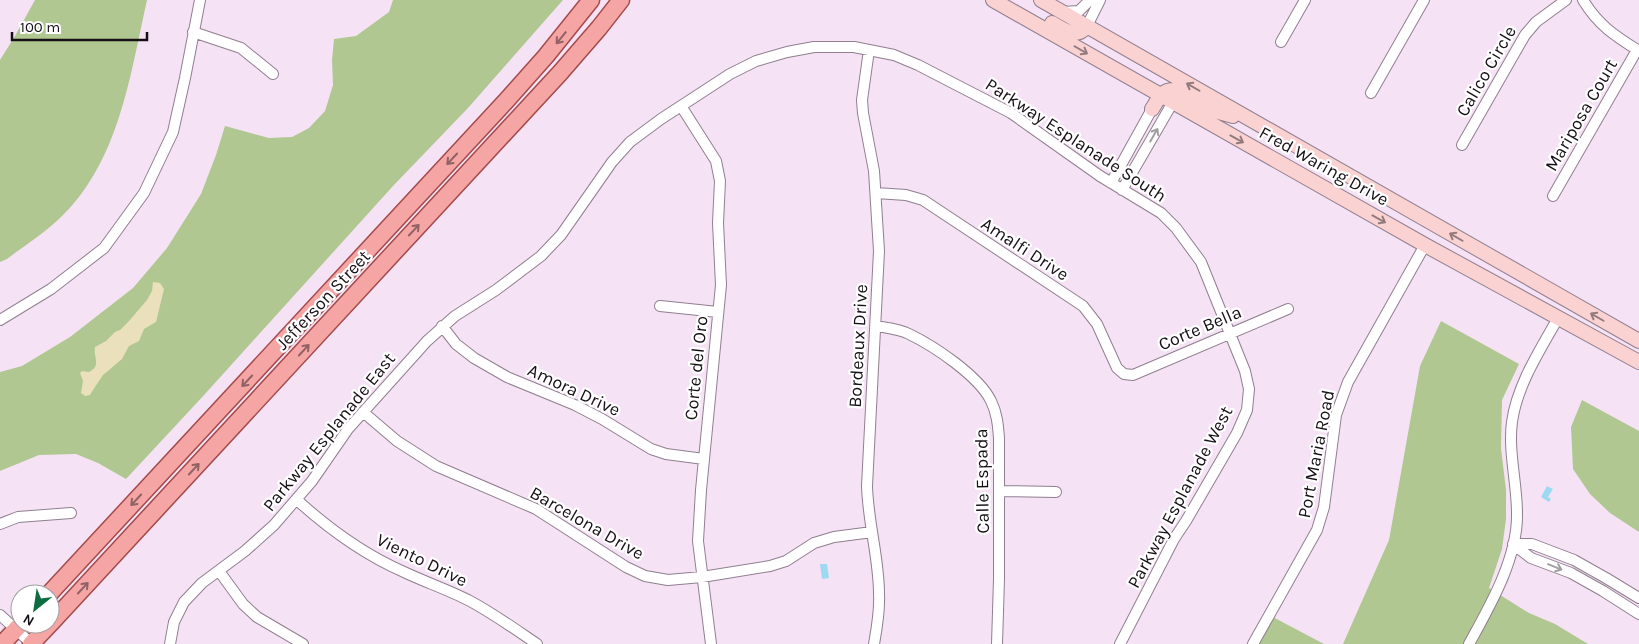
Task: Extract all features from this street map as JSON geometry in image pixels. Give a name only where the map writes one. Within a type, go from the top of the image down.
[{"type":"main road","name":"Jefferson Street","points":[[58,584],[513,93],[546,56],[591,0]]},
{"type":"main road","name":"Jefferson Street","points":[[60,613],[560,73],[622,0]]},
{"type":"main road","name":"Fred Waring Drive","points":[[1041,0],[1639,341]]},
{"type":"main road","name":"Fred Waring Drive","points":[[994,1],[1424,244],[1639,362]]},
{"type":"main road","points":[[994,1],[1025,10],[1072,33],[1081,33],[1087,26]]},
{"type":"main road","points":[[1152,109],[1160,95],[1165,91],[1173,90],[1216,110],[1258,124]]},
{"type":"street","points":[[0,320],[51,289],[104,248],[144,193],[172,132],[185,78],[200,0]]},
{"type":"street","points":[[1063,12],[1079,11],[1090,0]]},
{"type":"street","points":[[1087,26],[1100,0]]},
{"type":"street","points":[[1281,42],[1305,0]]},
{"type":"street","points":[[1371,93],[1424,0]]},
{"type":"street","name":"Calico Circle","points":[[1462,145],[1525,35],[1536,22],[1566,0]]},
{"type":"street","points":[[1583,0],[1595,18],[1608,32],[1638,50]]},
{"type":"street","points":[[193,32],[241,48],[273,74]]},
{"type":"street","name":"Parkway Esplanade South","points":[[756,61],[787,52],[814,48],[854,47],[894,55],[918,65],[1011,113],[1110,184],[1161,213],[1176,228],[1201,262],[1230,333]]},
{"type":"street","name":"Bordeaux Drive","points":[[869,50],[864,85],[863,113],[874,171],[879,251],[867,486],[879,594],[874,644]]},
{"type":"street","name":"Mariposa Court","points":[[1553,196],[1638,50]]},
{"type":"street","name":"Parkway Esplanade East","points":[[170,644],[174,622],[184,602],[202,583],[246,551],[274,525],[297,500],[348,429],[426,341],[455,316],[520,274],[541,256],[566,228],[612,162],[630,142],[730,74],[756,61]]},
{"type":"street","points":[[1122,190],[1173,102]]},
{"type":"street","name":"Corte del Oro","points":[[681,106],[716,161],[720,181],[718,223],[721,285],[698,541],[712,644]]},
{"type":"street","points":[[1110,184],[1152,109]]},
{"type":"street","name":"Amalfi Drive","points":[[876,193],[906,195],[923,200],[1083,306],[1097,324],[1117,368],[1124,374]]},
{"type":"street","name":"Port Maria Road","points":[[1253,644],[1317,530],[1324,507],[1336,415],[1348,382],[1424,244]]},
{"type":"street","points":[[660,306],[718,312]]},
{"type":"street","name":"Corte Bella","points":[[1124,374],[1133,375],[1288,309]]},
{"type":"street","points":[[1469,644],[1498,590],[1513,544],[1517,516],[1512,423],[1516,402],[1523,384],[1558,318]]},
{"type":"street","name":"Amora Drive","points":[[442,326],[456,344],[474,358],[507,377],[575,405],[651,449],[666,454],[704,459]]},
{"type":"street","name":"Calle Espada","points":[[876,326],[908,334],[962,368],[977,381],[991,400],[998,420],[999,614],[997,644]]},
{"type":"street","name":"Parkway Esplanade West","points":[[1120,644],[1166,553],[1233,440],[1247,410],[1249,389],[1245,371],[1230,333]]},
{"type":"street","name":"Barcelona Drive","points":[[363,412],[397,441],[429,462],[463,479],[536,509],[626,567],[645,576],[668,580],[702,577],[786,561],[814,543],[834,537],[872,532]]},
{"type":"street","points":[[999,491],[1056,492]]},
{"type":"street","name":"Viento Drive","points":[[297,500],[337,533],[374,557],[402,572],[475,604],[537,644]]},
{"type":"street","points":[[0,524],[18,518],[72,512]]},
{"type":"street","points":[[1513,544],[1532,544],[1574,560],[1639,598]]},
{"type":"street","points":[[1513,544],[1531,558],[1571,573],[1639,614]]},
{"type":"street","points":[[219,571],[243,604],[257,617],[303,644]]},
{"type":"street","points":[[0,615],[18,638]]},
{"type":"green space","points":[[35,0],[147,0],[128,88],[109,145],[96,172],[79,197],[59,219],[40,235],[0,262],[0,60]]},
{"type":"green space","points":[[393,0],[563,0],[468,108],[393,186],[126,479],[98,463],[76,454],[39,455],[0,471],[0,372],[22,366],[70,337],[133,288],[167,248],[201,194],[225,126],[269,138],[292,137],[309,128],[325,111],[333,85],[332,60],[334,39],[356,36],[389,12]]},
{"type":"green space","points":[[1441,321],[1519,364],[1502,400],[1501,448],[1506,490],[1506,519],[1502,549],[1489,588],[1529,613],[1555,624],[1588,644],[1343,644],[1389,540],[1420,366]]},
{"type":"green space","points":[[1582,400],[1639,431],[1639,532],[1610,513],[1590,494],[1573,469],[1571,427]]},
{"type":"green space","points":[[1269,615],[1324,644],[1253,644]]},
{"type":"sand","points":[[153,282],[160,283],[164,289],[156,322],[144,329],[139,341],[129,346],[122,359],[103,375],[90,395],[85,396],[81,393],[83,381],[80,373],[82,371],[89,372],[95,367],[95,347],[106,341],[129,321],[147,300],[152,291]]},
{"type":"water","points":[[1547,486],[1553,489],[1548,497],[1551,499],[1549,502],[1541,497]]},
{"type":"water","points":[[820,564],[827,564],[829,578],[822,579]]}]
